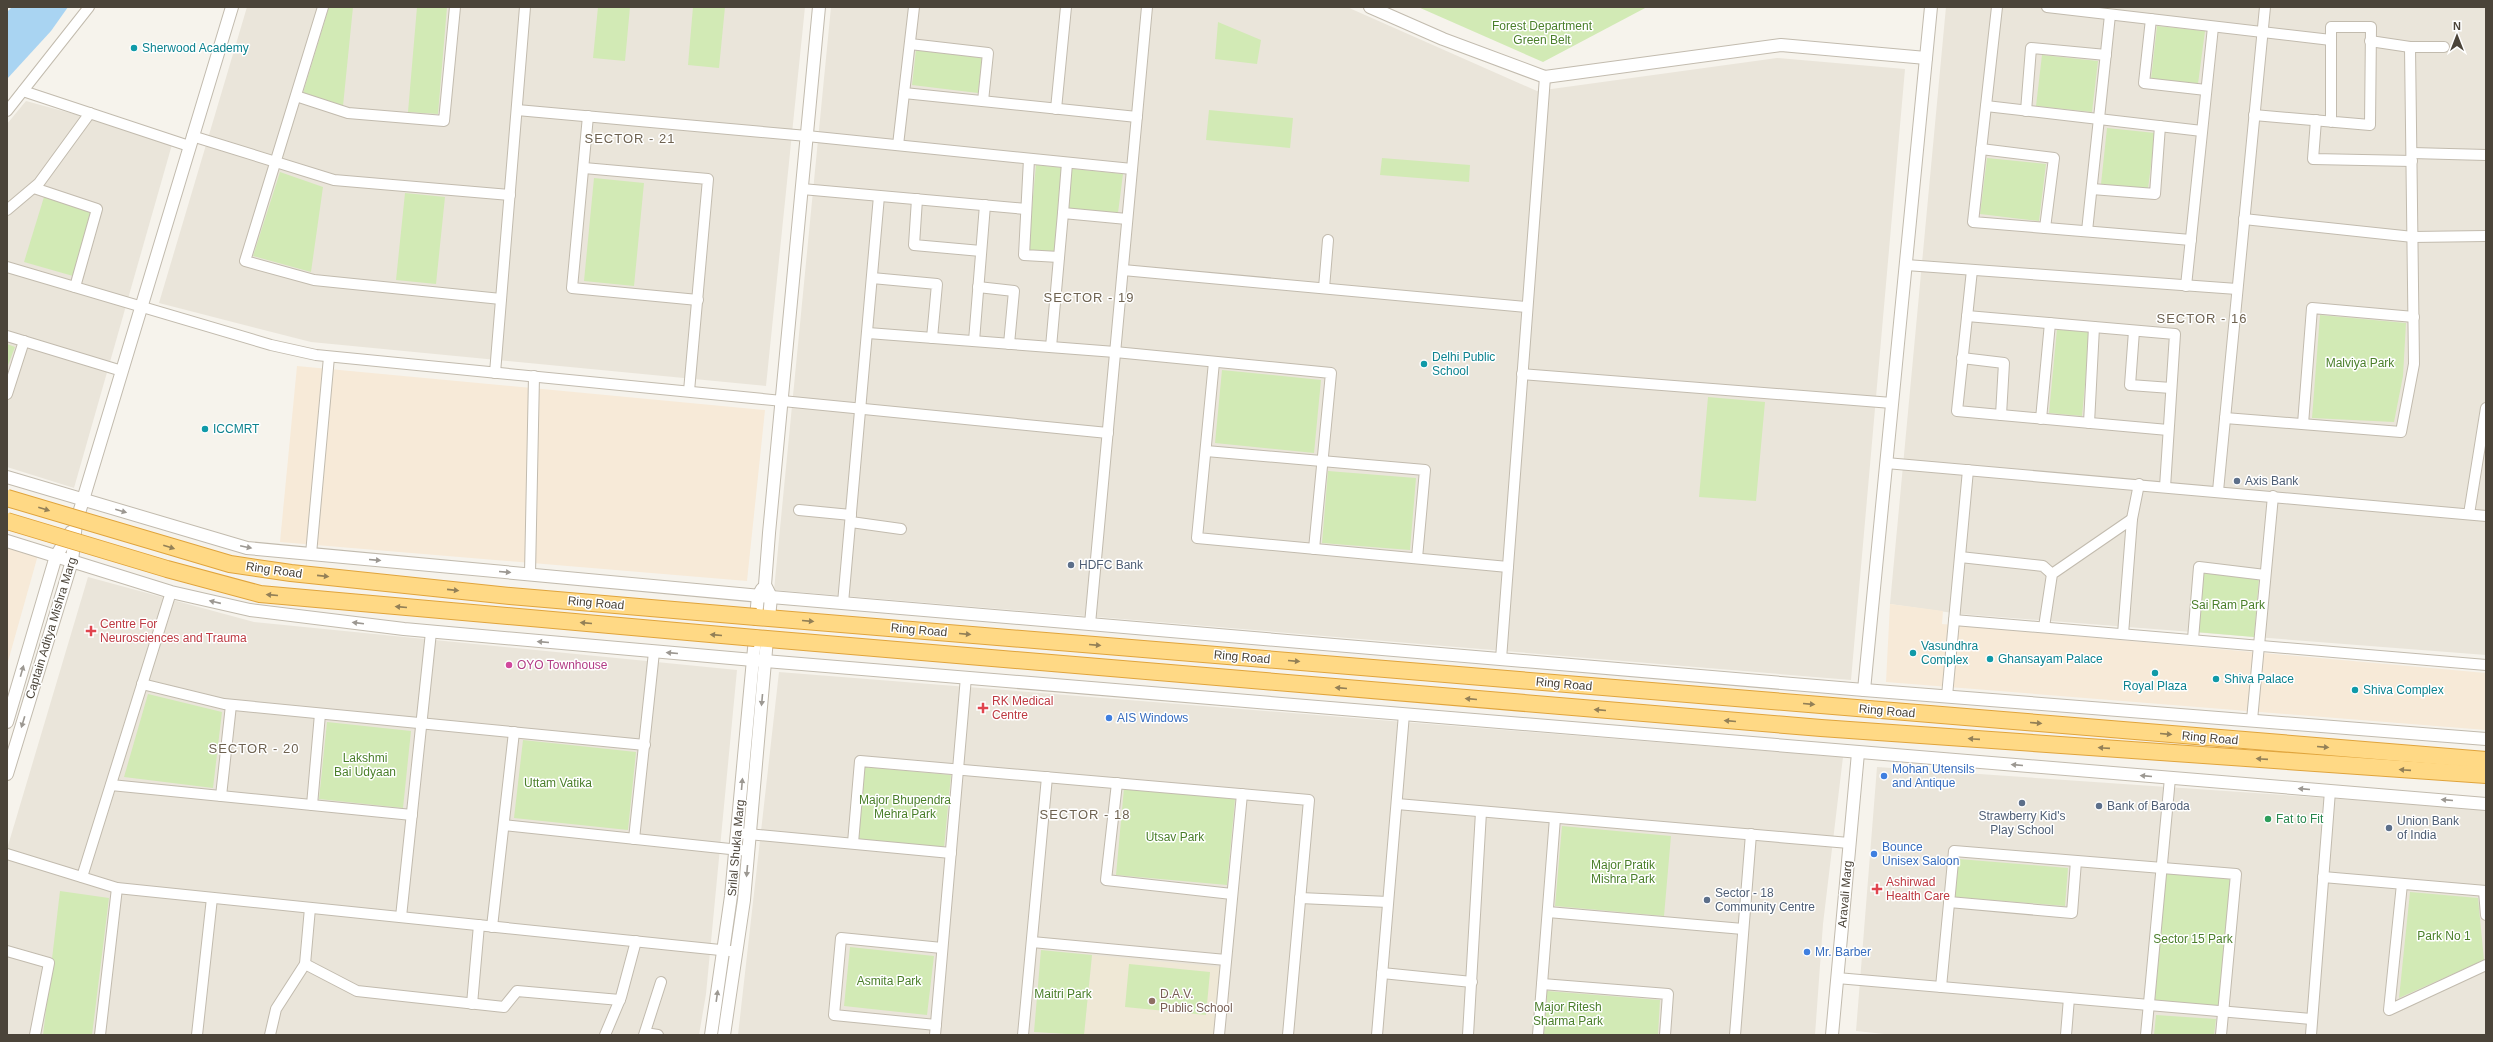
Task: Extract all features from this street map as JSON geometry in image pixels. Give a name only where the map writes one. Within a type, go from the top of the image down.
[{"type":"highway","name":"Ring Road","points":[[7,498],[230,564],[291,573],[510,596],[2486,760]]},
{"type":"highway","name":"Ring Road","points":[[7,521],[167,570],[260,594],[761,639],[1769,724],[2486,776]]},
{"type":"street","points":[[7,111],[89,7]]},
{"type":"street","points":[[76,523],[232,7]]},
{"type":"street","points":[[323,7],[244,261],[314,280],[501,299]]},
{"type":"street","points":[[296,96],[348,113],[444,121],[454,7]]},
{"type":"street","points":[[495,373],[525,7]]},
{"type":"street","points":[[763,617],[758,596],[765,585],[819,7]]},
{"type":"street","points":[[898,145],[914,7]]},
{"type":"street","points":[[1056,109],[1066,7]]},
{"type":"street","points":[[1090,624],[1147,7]]},
{"type":"street","points":[[1370,7],[1442,39],[1545,77],[1781,45],[1926,58]]},
{"type":"street","points":[[1864,690],[1931,7]]},
{"type":"street","points":[[1997,7],[1973,222],[2191,240]]},
{"type":"street","points":[[2047,7],[2331,40]]},
{"type":"street","points":[[2218,491],[2265,7]]},
{"type":"street","points":[[2087,231],[2110,14]]},
{"type":"street","points":[[2151,20],[2144,83],[2206,90]]},
{"type":"street","points":[[2186,286],[2212,27]]},
{"type":"street","points":[[2254,115],[2331,122],[2370,125],[2371,27],[2331,27],[2331,122]]},
{"type":"street","points":[[2370,41],[2410,47],[2444,47]]},
{"type":"street","points":[[910,44],[988,53],[983,101]]},
{"type":"street","points":[[2225,418],[2401,432],[2414,364],[2410,47]]},
{"type":"street","points":[[2026,111],[2031,48],[2106,55]]},
{"type":"street","points":[[1501,659],[1545,77]]},
{"type":"street","points":[[23,91],[90,113],[191,141],[275,162],[334,180],[510,195]]},
{"type":"street","points":[[904,93],[1137,117]]},
{"type":"street","points":[[1986,106],[2202,131]]},
{"type":"street","points":[[517,110],[807,136],[1132,169]]},
{"type":"street","points":[[7,210],[34,188],[90,113]]},
{"type":"street","points":[[588,116],[572,288],[698,300]]},
{"type":"street","points":[[2316,120],[2313,159],[2486,155]]},
{"type":"street","points":[[2092,189],[2155,194],[2160,126]]},
{"type":"street","points":[[1981,149],[2054,158],[2045,228]]},
{"type":"street","points":[[1029,159],[1024,255],[1059,257]]},
{"type":"street","points":[[1051,347],[1067,163]]},
{"type":"street","points":[[584,168],[708,179],[689,391]]},
{"type":"street","points":[[34,188],[97,209],[75,287]]},
{"type":"street","points":[[802,189],[1026,209]]},
{"type":"street","points":[[843,603],[879,196]]},
{"type":"street","points":[[917,199],[914,245],[981,251]]},
{"type":"street","points":[[974,341],[985,205]]},
{"type":"street","points":[[1063,213],[1128,218]]},
{"type":"street","points":[[2244,218],[2413,237],[2486,236]]},
{"type":"street","points":[[1324,288],[1328,240]]},
{"type":"street","points":[[1906,266],[2237,289]]},
{"type":"street","points":[[7,267],[271,345],[329,357],[1108,433]]},
{"type":"street","points":[[1123,270],[1528,307]]},
{"type":"street","points":[[1972,270],[1957,412],[2168,430]]},
{"type":"street","points":[[872,278],[937,284],[932,338]]},
{"type":"street","points":[[978,287],[1014,291],[1009,344]]},
{"type":"street","points":[[2303,424],[2312,308],[2414,317]]},
{"type":"street","points":[[1967,316],[2175,334],[2165,486]]},
{"type":"street","points":[[2041,419],[2050,323]]},
{"type":"street","points":[[2089,423],[2094,327]]},
{"type":"street","points":[[2134,330],[2130,385],[2172,388]]},
{"type":"street","points":[[868,333],[1115,352],[1331,373],[1314,549]]},
{"type":"street","points":[[7,336],[122,371]]},
{"type":"street","points":[[7,394],[24,341]]},
{"type":"street","points":[[311,554],[329,357]]},
{"type":"street","points":[[1962,358],[2004,363],[2001,415]]},
{"type":"street","points":[[1214,362],[1197,538],[1508,567]]},
{"type":"street","points":[[1522,374],[1892,403]]},
{"type":"street","points":[[530,574],[534,376]]},
{"type":"street","points":[[2468,514],[2486,408]]},
{"type":"street","points":[[1206,451],[1425,470],[1417,558]]},
{"type":"street","points":[[1886,463],[2165,486],[2486,516]]},
{"type":"street","points":[[1947,696],[1968,470]]},
{"type":"street","points":[[7,477],[247,548],[758,596],[1864,690],[2486,739]]},
{"type":"street","points":[[2123,634],[2132,519],[2138,484]]},
{"type":"street","points":[[2252,720],[2273,496]]},
{"type":"street","points":[[799,510],[901,529]]},
{"type":"street","points":[[2044,627],[2052,574],[2132,519]]},
{"type":"street","name":"Captain Aditya Mishra Marg","points":[[7,722],[56,556],[76,523]]},
{"type":"street","name":"Captain Aditya Mishra Marg","points":[[7,774],[72,561],[76,523]]},
{"type":"street","points":[[7,541],[171,592],[250,610],[431,632],[1858,753],[2486,804]]},
{"type":"street","points":[[1960,557],[2043,566],[2052,574]]},
{"type":"street","points":[[2193,639],[2199,567],[2265,575]]},
{"type":"street","points":[[763,617],[771,597],[765,585]]},
{"type":"street","points":[[82,877],[171,592]]},
{"type":"street","points":[[1954,620],[2193,639],[2486,665]]},
{"type":"street","points":[[401,917],[431,632]]},
{"type":"street","name":"Srilal Shukla Marg","points":[[711,1035],[724,950],[736,850],[753,660],[761,639]]},
{"type":"street","name":"Srilal Shukla Marg","points":[[724,1035],[737,952],[749,851],[765,661],[761,639]]},
{"type":"street","points":[[634,839],[654,652]]},
{"type":"street","points":[[942,948],[842,938],[834,1015],[935,1030],[966,677]]},
{"type":"street","points":[[142,684],[231,705],[644,745]]},
{"type":"street","points":[[221,796],[231,705]]},
{"type":"street","points":[[312,805],[320,714]]},
{"type":"street","points":[[1377,1035],[1404,714]]},
{"type":"street","points":[[492,926],[514,732]]},
{"type":"street","name":"Aravali Marg","points":[[1832,1035],[1858,753]]},
{"type":"street","points":[[853,843],[860,761],[1309,800],[1288,1035]]},
{"type":"street","points":[[1024,1035],[1048,777]]},
{"type":"street","points":[[2146,1035],[2163,868],[2170,778]]},
{"type":"street","points":[[1116,783],[1106,880],[1232,894]]},
{"type":"street","points":[[111,785],[412,815]]},
{"type":"street","points":[[2311,1035],[2311,1019],[2330,791]]},
{"type":"street","points":[[1219,1035],[1242,794]]},
{"type":"street","points":[[1397,804],[1849,843]]},
{"type":"street","points":[[1468,1035],[1481,812]]},
{"type":"street","points":[[1538,1035],[1555,818]]},
{"type":"street","points":[[504,825],[749,851]]},
{"type":"street","points":[[737,833],[951,853]]},
{"type":"street","points":[[1735,1035],[1750,834]]},
{"type":"street","points":[[1941,987],[1954,851],[2236,874],[2221,1035]]},
{"type":"street","points":[[7,854],[117,888],[737,952]]},
{"type":"street","points":[[1949,902],[2072,913],[2076,861]]},
{"type":"street","points":[[2323,877],[2485,891],[2486,915]]},
{"type":"street","points":[[2402,884],[2389,1010],[2486,965]]},
{"type":"street","points":[[100,1035],[117,888]]},
{"type":"street","points":[[197,1035],[212,898]]},
{"type":"street","points":[[1300,898],[1388,902]]},
{"type":"street","points":[[270,1035],[276,1009],[306,964],[310,908]]},
{"type":"street","points":[[1548,912],[1743,929]]},
{"type":"street","points":[[472,1004],[479,925]]},
{"type":"street","points":[[605,1035],[620,1000],[636,942]]},
{"type":"street","points":[[1032,942],[1226,960]]},
{"type":"street","points":[[7,951],[50,963],[35,1035]]},
{"type":"street","points":[[306,964],[357,991],[504,1008],[517,991],[620,1000]]},
{"type":"street","points":[[1382,974],[1472,982]]},
{"type":"street","points":[[1837,978],[2311,1019]]},
{"type":"street","points":[[658,1035],[644,1034],[661,982]]},
{"type":"street","points":[[1542,984],[1668,994],[1665,1035]]},
{"type":"street","points":[[2066,1035],[2070,998]]},
{"type":"shaded area","points":[[247,7],[805,7],[766,386],[311,342],[159,303]]},
{"type":"shaded area","points":[[831,7],[1347,7],[1537,91],[1777,58],[1905,69],[1851,680],[774,590]]},
{"type":"shaded area","points":[[1946,7],[2486,7],[2486,655],[1960,614],[1890,604]]},
{"type":"shaded area","points":[[26,101],[173,141],[74,488],[7,467],[7,124]]},
{"type":"shaded area","points":[[297,366],[765,410],[747,581],[280,542]]},
{"type":"shaded area","points":[[7,546],[38,555],[7,665]]},
{"type":"shaded area","points":[[88,577],[254,622],[737,670],[706,994],[699,1035],[7,1035],[7,849]]},
{"type":"shaded area","points":[[1890,604],[1943,611],[1942,624],[2486,673],[2486,730],[1886,682]]},
{"type":"shaded area","points":[[779,672],[1843,757],[1823,924],[1815,1035],[738,1035]]},
{"type":"shaded area","points":[[1877,767],[2486,809],[2486,1035],[1894,1035],[1856,1031]]},
{"type":"shaded area","name":"D.A.V. Public School","points":[[1092,955],[1220,967],[1213,1035],[1084,1035]]},
{"type":"green space","points":[[329,7],[353,7],[343,106],[303,93]]},
{"type":"green space","points":[[417,7],[447,7],[438,114],[408,112]]},
{"type":"green space","points":[[598,7],[630,7],[625,61],[593,58]]},
{"type":"green space","points":[[693,7],[725,7],[719,68],[688,65]]},
{"type":"green space","name":"Forest Department Green Belt","points":[[1418,7],[1647,7],[1543,62]]},
{"type":"green space","points":[[1218,22],[1261,40],[1257,64],[1215,59]]},
{"type":"green space","points":[[2157,26],[2205,31],[2198,84],[2151,79]]},
{"type":"green space","points":[[916,50],[982,58],[978,93],[912,85]]},
{"type":"green space","points":[[2042,55],[2098,61],[2092,112],[2036,106]]},
{"type":"green space","points":[[1209,110],[1293,118],[1290,148],[1206,140]]},
{"type":"green space","points":[[2107,128],[2155,133],[2148,189],[2101,184]]},
{"type":"green space","points":[[1382,158],[1470,165],[1469,182],[1380,175]]},
{"type":"green space","points":[[1987,158],[2046,164],[2039,221],[1980,214]]},
{"type":"green space","points":[[1036,165],[1123,174],[1118,213],[1060,209],[1056,252],[1028,250]]},
{"type":"green space","points":[[280,172],[323,187],[311,272],[253,256]]},
{"type":"green space","points":[[594,178],[644,183],[634,286],[584,281]]},
{"type":"green space","points":[[405,193],[445,197],[436,284],[396,280]]},
{"type":"green space","points":[[44,197],[92,212],[73,276],[24,262]]},
{"type":"green space","name":"Malviya Park","points":[[2320,315],[2406,323],[2403,376],[2394,422],[2312,418]]},
{"type":"green space","points":[[2057,329],[2090,332],[2082,416],[2049,413]]},
{"type":"green space","points":[[7,344],[15,347],[7,368]]},
{"type":"green space","points":[[1222,370],[1321,380],[1314,453],[1215,443]]},
{"type":"green space","points":[[1708,397],[1765,402],[1756,501],[1699,497]]},
{"type":"green space","points":[[1328,471],[1416,478],[1410,550],[1322,543]]},
{"type":"green space","name":"Sai Ram Park","points":[[2202,572],[2259,578],[2254,637],[2196,632]]},
{"type":"green space","points":[[148,694],[222,712],[213,788],[124,777]]},
{"type":"green space","name":"Lakshmi Bai Udyaan","points":[[327,722],[411,731],[403,808],[319,799]]},
{"type":"green space","name":"Uttam Vatika","points":[[523,740],[636,752],[628,830],[514,818]]},
{"type":"green space","name":"Major Bhupendra Mehra Park","points":[[865,767],[951,775],[944,848],[858,839]]},
{"type":"green space","name":"Utsav Park","points":[[1124,788],[1235,799],[1227,885],[1116,875]]},
{"type":"green space","name":"Major Pratik Mishra Park","points":[[1562,826],[1671,836],[1664,916],[1555,906]]},
{"type":"green space","points":[[1959,859],[2068,868],[2065,906],[1955,897]]},
{"type":"green space","name":"Sector 15 Park","points":[[2166,873],[2232,878],[2221,1006],[2155,1000]]},
{"type":"green space","points":[[60,891],[109,898],[92,1035],[43,1035]]},
{"type":"green space","name":"Park No 1","points":[[2410,892],[2478,898],[2484,960],[2399,998]]},
{"type":"green space","name":"Asmita Park","points":[[850,947],[934,956],[927,1015],[844,1006]]},
{"type":"green space","name":"Maitri Park","points":[[1041,950],[1092,955],[1084,1035],[1034,1032]]},
{"type":"green space","points":[[1129,964],[1210,972],[1206,1015],[1125,1007]]},
{"type":"green space","name":"Major Ritesh Sharma Park","points":[[1547,991],[1660,1000],[1658,1035],[1544,1035]]},
{"type":"green space","points":[[2156,1015],[2216,1019],[2214,1035],[2154,1035]]},
{"type":"water","points":[[12,7],[68,7],[51,31],[7,79],[7,12]]},
{"type":"place","name":"Sherwood Academy","points":[[134,48]]},
{"type":"place","name":"Delhi Public School","points":[[1424,364]]},
{"type":"place","name":"ICCMRT","points":[[205,429]]},
{"type":"place","name":"Axis Bank","points":[[2237,481]]},
{"type":"place","name":"HDFC Bank","points":[[1071,565]]},
{"type":"place","name":"Centre For Neurosciences and Trauma","points":[[91,631]]},
{"type":"place","name":"Vasundhra Complex","points":[[1913,653]]},
{"type":"place","name":"Ghansayam Palace","points":[[1990,659]]},
{"type":"place","name":"OYO Townhouse","points":[[509,665]]},
{"type":"place","name":"Royal Plaza","points":[[2155,673]]},
{"type":"place","name":"Shiva Palace","points":[[2216,679]]},
{"type":"place","name":"Shiva Complex","points":[[2355,690]]},
{"type":"place","name":"RK Medical Centre","points":[[983,708]]},
{"type":"place","name":"AIS Windows","points":[[1109,718]]},
{"type":"place","name":"Mohan Utensils and Antique","points":[[1884,776]]},
{"type":"place","name":"Strawberry Kid's Play School","points":[[2022,803]]},
{"type":"place","name":"Bank of Baroda","points":[[2099,806]]},
{"type":"place","name":"Fat to Fit","points":[[2268,819]]},
{"type":"place","name":"Union Bank of India","points":[[2389,828]]},
{"type":"place","name":"Bounce Unisex Saloon","points":[[1874,854]]},
{"type":"place","name":"Ashirwad Health Care","points":[[1877,889]]},
{"type":"place","name":"Sector - 18 Community Centre","points":[[1707,900]]},
{"type":"place","name":"Mr. Barber","points":[[1807,952]]},
{"type":"place","name":"D.A.V. Public School","points":[[1152,1001]]},
{"type":"district","name":"SECTOR - 21","points":[[630,138]]},
{"type":"district","name":"SECTOR - 19","points":[[1089,297]]},
{"type":"district","name":"SECTOR - 16","points":[[2202,318]]},
{"type":"district","name":"SECTOR - 20","points":[[254,748]]},
{"type":"district","name":"SECTOR - 18","points":[[1085,814]]}]
